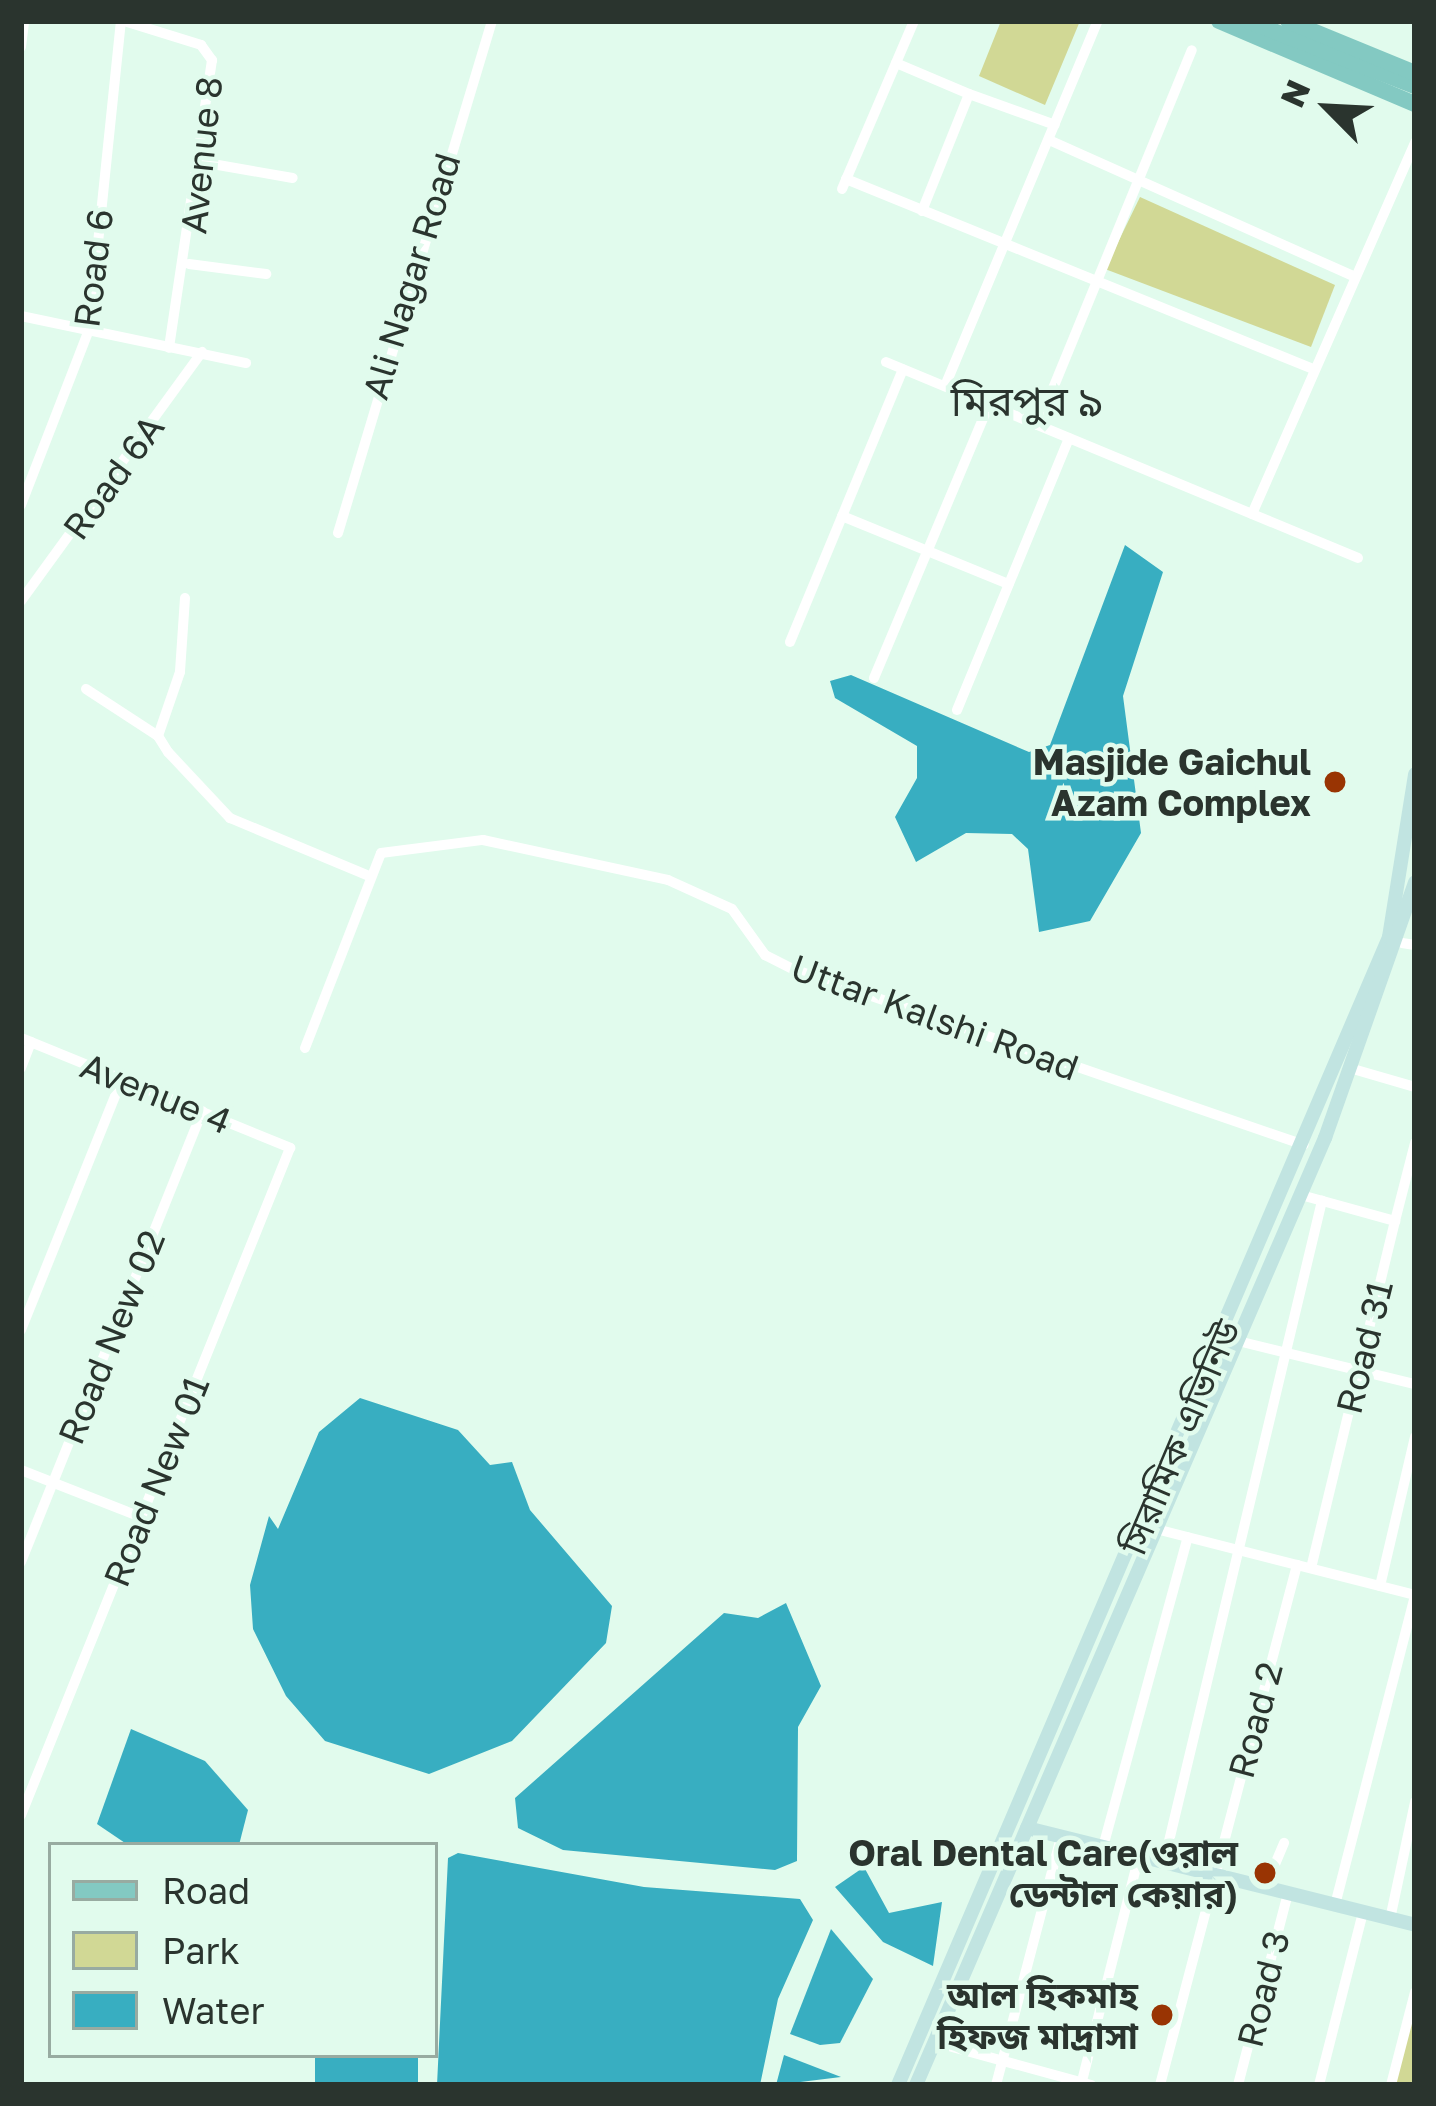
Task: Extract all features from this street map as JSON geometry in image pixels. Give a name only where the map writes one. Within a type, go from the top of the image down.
[{"type":"main road","points":[[1220,21],[1415,104]]},
{"type":"main road","points":[[1248,21],[1415,86]]},
{"type":"main road","points":[[1288,21],[1415,73]]},
{"type":"main road","points":[[1316,21],[1415,62]]},
{"type":"main road","name":"সিরামিক এভিনিউ","points":[[898,2085],[1304,1145],[1389,937],[1415,774]]},
{"type":"main road","name":"সিরামিক এভিনিউ","points":[[916,2085],[1408,944],[1415,883]]},
{"type":"main road","points":[[1027,1828],[1415,1925]]},
{"type":"street","points":[[21,47],[24,21]]},
{"type":"street","name":"Avenue 8","points":[[122,21],[208,52],[189,264],[169,348]]},
{"type":"street","name":"Road 6","points":[[21,505],[89,330],[122,21]]},
{"type":"street","name":"Ali Nagar Road","points":[[338,532],[492,21]]},
{"type":"street","points":[[914,21],[844,184],[1313,369]]},
{"type":"street","points":[[945,386],[1099,21]]},
{"type":"street","points":[[1038,425],[1192,50]]},
{"type":"street","points":[[896,63],[1055,125]]},
{"type":"street","points":[[922,211],[969,94]]},
{"type":"street","points":[[1048,140],[1351,275]]},
{"type":"street","points":[[1252,514],[1351,275],[1415,142]]},
{"type":"street","points":[[201,162],[293,178]]},
{"type":"street","points":[[189,264],[266,274]]},
{"type":"street","points":[[21,316],[246,363]]},
{"type":"street","name":"Road 6A","points":[[21,601],[202,352]]},
{"type":"street","points":[[886,362],[1358,558]]},
{"type":"street","points":[[790,642],[903,369]]},
{"type":"street","points":[[874,678],[988,405]]},
{"type":"street","points":[[957,710],[1069,438]]},
{"type":"street","points":[[842,516],[1009,584]]},
{"type":"street","points":[[158,736],[180,672],[185,598]]},
{"type":"street","points":[[86,689],[158,736],[230,818],[369,877],[305,1048]]},
{"type":"street","name":"Uttar Kalshi Road","points":[[369,877],[381,853],[510,843],[668,880],[732,909],[765,955],[793,969],[1304,1145]]},
{"type":"street","points":[[21,1068],[26,1040]]},
{"type":"street","name":"Avenue 4","points":[[26,1040],[290,1148]]},
{"type":"street","points":[[1353,1069],[1414,1085]]},
{"type":"street","points":[[21,1330],[122,1079]]},
{"type":"street","name":"Road New 02","points":[[21,1562],[202,1111]]},
{"type":"street","name":"Road 31","points":[[1311,1568],[1415,1143]]},
{"type":"street","name":"Road New 01","points":[[21,1815],[290,1148]]},
{"type":"street","points":[[1301,1195],[1395,1222]]},
{"type":"street","points":[[1164,1862],[1281,1350],[1322,1201]]},
{"type":"street","points":[[1238,1341],[1415,1384]]},
{"type":"street","points":[[1380,1586],[1415,1436]]},
{"type":"street","points":[[21,1470],[141,1517]]},
{"type":"street","points":[[1156,1528],[1415,1595],[1335,1905]]},
{"type":"street","points":[[1103,1847],[1188,1537]]},
{"type":"street","name":"Road 2","points":[[1160,2085],[1297,1565]]},
{"type":"street","points":[[1390,1919],[1415,1802]]},
{"type":"street","points":[[996,2085],[1060,1837]]},
{"type":"street","points":[[1264,1888],[1284,1844]]},
{"type":"street","points":[[934,2042],[1084,2084],[1139,1856]]},
{"type":"street","name":"Road 3","points":[[1238,2085],[1288,1893]]},
{"type":"street","points":[[1319,2085],[1364,1912]]},
{"type":"street","points":[[1391,2085],[1415,1992]]},
{"type":"green space","points":[[1001,21],[1080,21],[1045,105],[979,76]]},
{"type":"green space","points":[[1140,197],[1335,285],[1311,347],[1105,269]]},
{"type":"green space","points":[[1415,2004],[1415,2085],[1395,2085]]},
{"type":"water","points":[[1125,545],[1163,572],[1123,696],[1141,833],[1090,921],[1039,932],[1028,849],[1012,834],[966,833],[916,862],[895,817],[917,778],[917,746],[835,698],[830,681],[851,675],[1029,752],[1050,745]]},
{"type":"water","points":[[360,1398],[458,1430],[490,1465],[512,1462],[530,1510],[612,1606],[606,1643],[512,1741],[429,1774],[325,1741],[286,1696],[253,1629],[250,1585],[269,1516],[278,1529],[319,1432]]},
{"type":"water","points":[[786,1603],[821,1686],[798,1727],[797,1861],[775,1870],[563,1850],[518,1828],[515,1798],[724,1613],[758,1618]]},
{"type":"water","points":[[131,1729],[205,1761],[248,1810],[240,1842],[124,1842],[97,1824]]},
{"type":"water","points":[[458,1853],[644,1887],[800,1899],[813,1920],[778,1999],[760,2085],[437,2085],[448,1858]]},
{"type":"water","points":[[864,1867],[889,1913],[942,1902],[933,1966],[883,1942],[835,1887]]},
{"type":"water","points":[[831,1929],[873,1979],[840,2043],[820,2045],[790,2034]]},
{"type":"water","points":[[784,2055],[841,2077],[776,2085]]},
{"type":"water","points":[[315,2058],[418,2058],[418,2085],[315,2085]]},
{"type":"place","name":"Masjide Gaichul Azam Complex","points":[[1335,782]]},
{"type":"place","name":"Oral Dental Care(ওরাল ডেন্টাল কেয়ার)","points":[[1265,1873]]},
{"type":"place","name":"আল হিকমাহ হিফজ মাদ্রাসা","points":[[1162,2015]]},
{"type":"district","name":"মিরপুর ৯","points":[[1027,400]]}]
